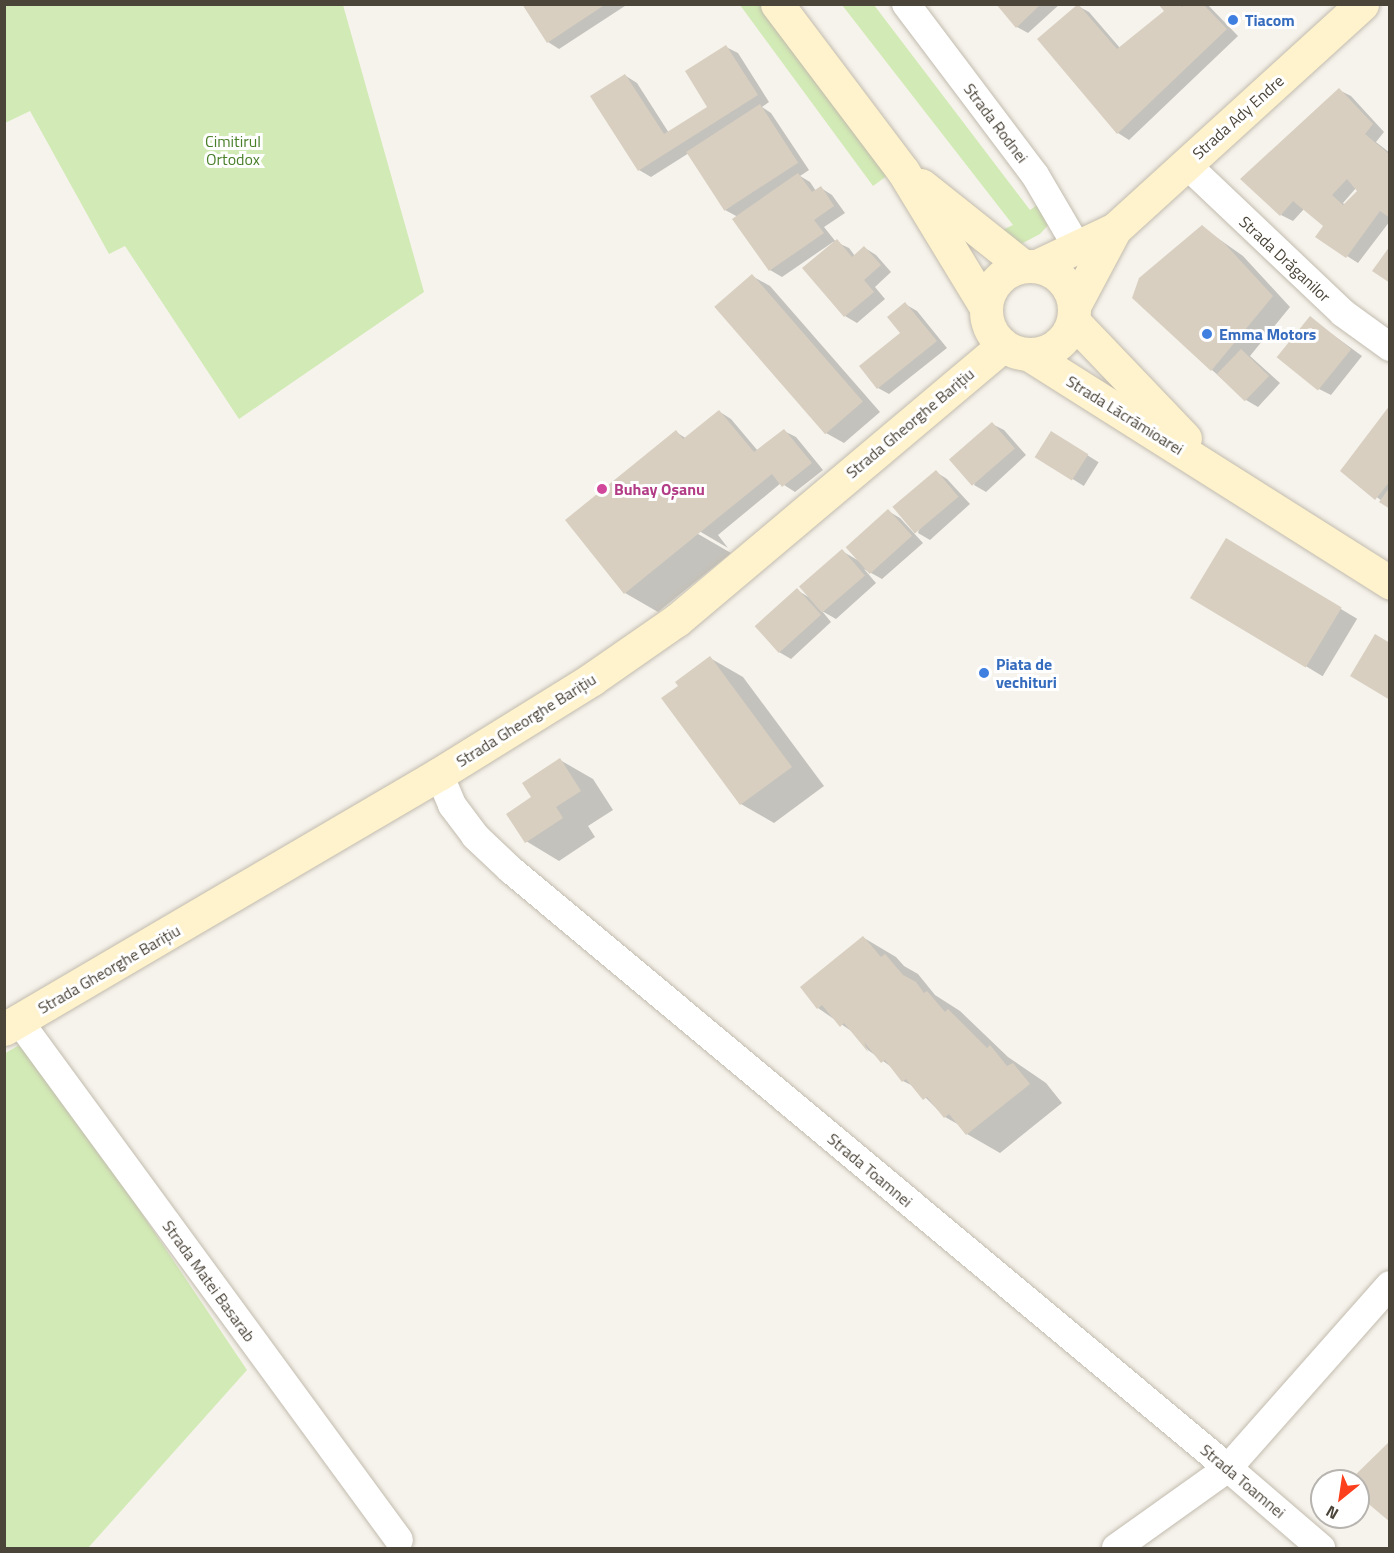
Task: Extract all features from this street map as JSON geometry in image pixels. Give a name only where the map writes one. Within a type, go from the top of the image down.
[{"type":"main road","points":[[777,4],[903,171],[985,306]]},
{"type":"main road","name":"Strada Ady Endre","points":[[1030,266],[1115,229],[1362,4]]},
{"type":"main road","points":[[903,171],[1030,266],[1051,271],[1062,280],[1071,292],[1074,314],[1067,334],[1057,345],[1044,352],[1016,350],[992,334],[986,321],[985,306],[989,292],[997,280],[1009,271],[1030,266]]},
{"type":"main road","name":"Strada Ady Endre","points":[[1074,314],[1115,229]]},
{"type":"main road","name":"Strada Lăcrămioarei","points":[[1074,314],[1219,474]]},
{"type":"main road","name":"Strada Lăcrămioarei","points":[[1016,350],[1219,474],[1389,583]]},
{"type":"main road","name":"Strada Gheorghe Barițiu","points":[[12,1025],[439,774],[592,679],[677,620],[1016,350]]},
{"type":"street","name":"Strada Rodnei","points":[[906,4],[1035,175],[1077,247]]},
{"type":"street","name":"Strada Drăganilor","points":[[1186,164],[1343,313],[1389,347]]},
{"type":"street","name":"Strada Toamnei","points":[[439,774],[452,805],[469,828],[511,870],[1321,1548]]},
{"type":"street","name":"Strada Matei Basarab","points":[[12,1025],[399,1540]]},
{"type":"street","points":[[1116,1548],[1228,1468],[1389,1285]]},
{"type":"green space","name":"Cimitirul Ortodox","points":[[5,4],[343,5],[424,292],[239,419],[125,246],[109,254],[30,111],[5,123]]},
{"type":"green space","points":[[740,5],[769,5],[895,170],[873,186]]},
{"type":"green space","points":[[842,5],[874,5],[1030,210],[1040,203],[1050,223],[1040,234],[1021,244],[996,233],[1013,225]]},
{"type":"green space","points":[[26,1041],[247,1370],[88,1548],[5,1548],[4,1054]]},
{"type":"building","points":[[522,4],[606,4],[547,43]]},
{"type":"building","points":[[996,4],[1041,4],[1016,28]]},
{"type":"building","points":[[1078,4],[1117,49],[1164,11],[1158,4],[1180,4],[1182,7],[1185,4],[1203,4],[1227,29],[1117,134],[1037,39]]},
{"type":"building","points":[[726,45],[758,95],[638,171],[590,96],[625,74],[664,134],[707,107],[685,71]]},
{"type":"building","points":[[1339,88],[1373,124],[1365,134],[1390,155],[1390,218],[1380,211],[1346,258],[1315,237],[1323,226],[1293,201],[1280,216],[1240,179]],"holes":[[[1347,179],[1357,191],[1343,205],[1332,195]]]},
{"type":"building","points":[[760,104],[798,163],[724,211],[686,152]]},
{"type":"building","points":[[798,173],[812,192],[821,186],[834,206],[814,220],[824,233],[769,271],[732,219]]},
{"type":"building","name":"Emma Motors","points":[[1202,225],[1225,244],[1273,296],[1211,371],[1132,298],[1139,278]]},
{"type":"building","points":[[837,239],[852,257],[864,246],[881,265],[864,280],[874,292],[844,317],[802,268]]},
{"type":"building","points":[[1390,246],[1390,283],[1372,271]]},
{"type":"building","points":[[752,274],[863,402],[825,434],[714,307]]},
{"type":"building","points":[[905,302],[937,341],[877,389],[859,366],[900,333],[887,317]]},
{"type":"building","points":[[1310,316],[1351,349],[1318,391],[1277,357]]},
{"type":"building","points":[[1241,349],[1269,376],[1245,401],[1217,374]]},
{"type":"building","points":[[1390,405],[1390,481],[1375,500],[1340,471]]},
{"type":"building","points":[[719,410],[754,452],[784,429],[812,463],[782,487],[772,474],[624,594],[565,520],[676,430],[683,439]]},
{"type":"building","points":[[992,422],[1015,448],[972,486],[949,459]]},
{"type":"building","points":[[1051,431],[1088,454],[1072,481],[1035,457]]},
{"type":"building","points":[[936,470],[958,497],[915,533],[892,507]]},
{"type":"building","points":[[1390,487],[1390,509],[1379,502]]},
{"type":"building","points":[[888,509],[912,536],[870,574],[846,547]]},
{"type":"building","points":[[1226,538],[1342,608],[1306,668],[1190,598]]},
{"type":"building","points":[[842,549],[865,575],[822,613],[799,586]]},
{"type":"building","points":[[797,588],[821,615],[779,653],[755,626]]},
{"type":"building","points":[[1375,634],[1390,643],[1390,700],[1350,676]]},
{"type":"building","points":[[710,656],[792,767],[740,805],[661,698],[678,686],[675,682]]},
{"type":"building","points":[[560,758],[581,791],[556,807],[563,818],[525,843],[506,814],[531,797],[522,783]]},
{"type":"building","points":[[863,936],[881,957],[885,954],[903,975],[916,982],[924,993],[927,991],[945,1012],[948,1009],[987,1048],[990,1045],[1007,1066],[1013,1063],[1030,1084],[966,1135],[949,1114],[944,1118],[927,1097],[923,1100],[906,1079],[902,1082],[885,1060],[881,1063],[864,1042],[868,1052],[844,1023],[840,1027],[822,1005],[817,1009],[800,987]]},
{"type":"building","points":[[1390,1441],[1390,1522],[1370,1505],[1370,1469],[1361,1469]]},
{"type":"place","name":"Tiacom","points":[[1233,20]]},
{"type":"place","name":"Emma Motors","points":[[1207,334]]},
{"type":"place","name":"Buhay Oșanu","points":[[602,489]]},
{"type":"place","name":"Piata de vechituri","points":[[984,673]]}]
